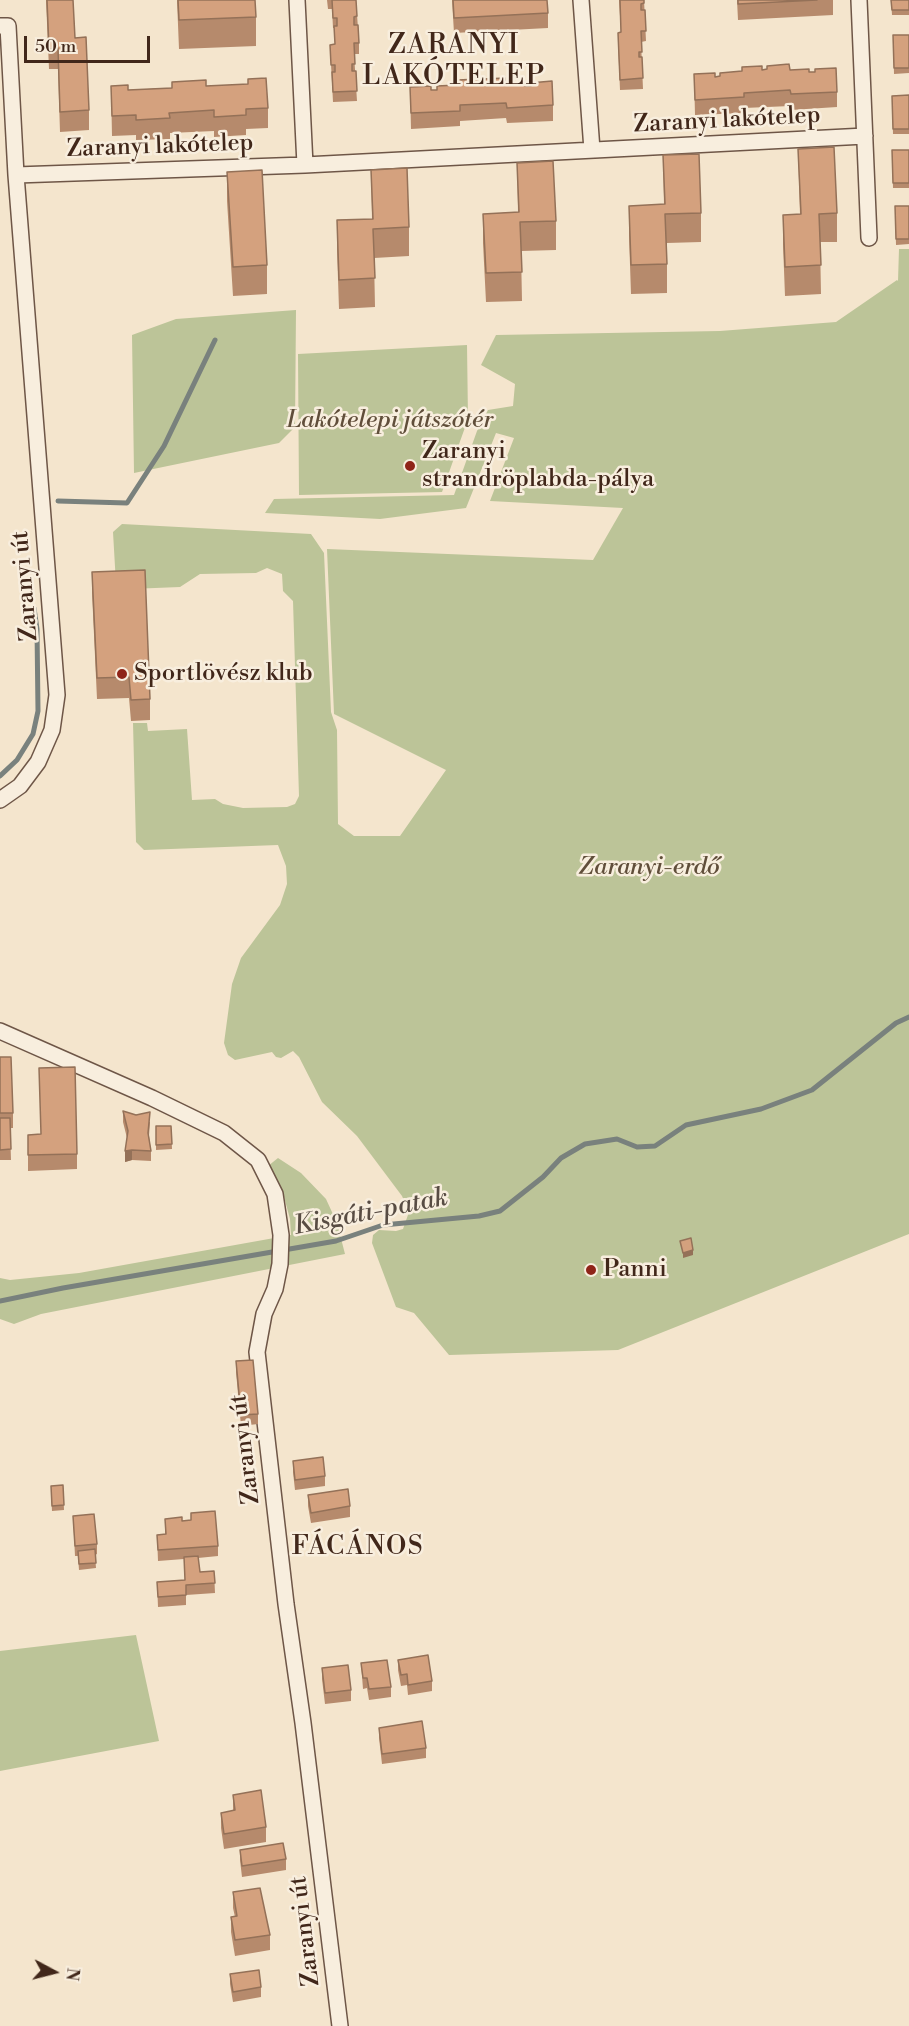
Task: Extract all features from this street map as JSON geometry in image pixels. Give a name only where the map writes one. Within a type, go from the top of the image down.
[{"type":"street","points":[[297,0],[305,165]]},
{"type":"street","points":[[581,0],[592,150]]},
{"type":"street","points":[[859,0],[869,238]]},
{"type":"street","name":"Zaranyi út","points":[[0,800],[20,786],[38,762],[52,730],[57,695],[4,26]]},
{"type":"street","name":"Zaranyi lakótelep","points":[[16,175],[305,165],[865,136]]},
{"type":"street","name":"Zaranyi út","points":[[0,1031],[152,1098],[224,1133],[258,1160],[275,1194],[281,1235],[280,1264],[274,1289],[264,1314],[257,1352],[286,1604],[340,2026]]},
{"type":"green space","name":"Zaranyi-erdő","points":[[899,249],[909,249],[909,1234],[618,1350],[449,1355],[414,1313],[396,1307],[372,1243],[373,1235],[379,1230],[403,1229],[409,1212],[402,1196],[357,1136],[322,1102],[299,1057],[293,1051],[281,1058],[276,1057],[272,1052],[235,1060],[228,1055],[224,1043],[232,984],[241,958],[280,905],[287,884],[286,866],[278,845],[144,850],[136,842],[133,723],[147,723],[148,731],[187,729],[192,800],[215,799],[223,804],[243,808],[287,807],[295,804],[299,796],[293,601],[283,591],[282,574],[267,568],[256,573],[200,574],[180,587],[130,589],[116,584],[113,532],[122,524],[311,534],[324,553],[331,712],[337,730],[338,824],[354,836],[400,836],[446,770],[334,714],[327,549],[593,560],[623,508],[490,501],[514,438],[496,433],[466,508],[380,519],[265,513],[274,499],[454,495],[477,431],[488,410],[513,406],[515,384],[481,365],[496,335],[720,331],[836,322],[898,281]]},
{"type":"green space","points":[[296,310],[295,427],[279,443],[134,473],[132,335],[176,319]]},
{"type":"green space","name":"Lakótelepi játszótér","points":[[467,345],[468,419],[442,492],[299,495],[298,354]]},
{"type":"green space","points":[[278,1158],[301,1173],[326,1199],[337,1223],[345,1254],[41,1314],[14,1324],[0,1319],[0,1278],[10,1280],[79,1273],[291,1235],[290,1219],[283,1193],[268,1166]]},
{"type":"green space","points":[[136,1635],[159,1741],[0,1771],[0,1651]]},
{"type":"building","points":[[47,0],[73,0],[75,38],[86,37],[89,110],[60,112],[58,48],[49,49]]},
{"type":"building","points":[[178,0],[255,0],[256,17],[179,20]]},
{"type":"building","points":[[332,0],[356,0],[357,16],[354,17],[354,25],[358,25],[359,43],[354,43],[355,64],[352,64],[352,71],[356,71],[357,91],[333,92],[332,72],[335,72],[335,65],[331,65],[330,45],[335,44],[334,26],[337,26],[337,18],[333,18]]},
{"type":"building","points":[[453,0],[547,0],[548,13],[454,18]]},
{"type":"building","points":[[620,0],[644,0],[641,10],[645,10],[646,31],[641,31],[642,52],[639,52],[639,57],[642,57],[643,78],[620,80],[618,33],[621,32]]},
{"type":"building","points":[[738,0],[817,0],[738,4]]},
{"type":"building","points":[[891,0],[909,0],[909,10],[892,10]]},
{"type":"building","points":[[893,35],[909,35],[909,68],[894,68]]},
{"type":"building","points":[[789,64],[790,70],[809,69],[809,72],[815,72],[815,69],[836,68],[837,92],[791,94],[790,90],[744,93],[744,97],[695,100],[694,74],[715,73],[715,77],[720,76],[720,73],[742,71],[742,67],[762,66],[762,70],[767,69],[767,66]]},
{"type":"building","points":[[266,78],[268,108],[246,109],[246,115],[214,117],[214,110],[169,113],[170,118],[136,120],[136,115],[112,116],[111,86],[128,85],[128,90],[172,88],[172,82],[206,80],[206,86],[248,84],[248,79]]},
{"type":"building","points":[[505,78],[505,84],[525,83],[525,86],[531,86],[530,83],[552,81],[553,105],[507,108],[506,103],[460,105],[460,111],[411,113],[410,87],[431,86],[431,90],[437,90],[437,86],[458,85],[458,80],[478,79],[478,84],[484,83],[484,79]]},
{"type":"building","points":[[909,95],[909,129],[893,129],[892,96]]},
{"type":"building","points":[[834,147],[837,213],[819,214],[821,265],[785,267],[783,215],[801,214],[798,149]]},
{"type":"building","points":[[892,150],[909,150],[909,183],[893,183]]},
{"type":"building","points":[[699,154],[701,213],[665,214],[667,264],[631,265],[629,206],[665,204],[663,155]]},
{"type":"building","points":[[553,161],[556,221],[520,222],[522,272],[486,273],[483,214],[519,212],[517,163]]},
{"type":"building","points":[[407,168],[409,227],[373,229],[375,278],[339,280],[337,220],[373,219],[371,170]]},
{"type":"building","points":[[262,170],[267,265],[233,267],[227,172]]},
{"type":"building","points":[[895,206],[909,206],[909,239],[896,239]]},
{"type":"building","name":"Sportlövész klub","points":[[145,570],[150,699],[131,700],[129,677],[97,678],[92,572]]},
{"type":"building","points":[[0,1057],[11,1057],[13,1113],[0,1113]]},
{"type":"building","points":[[75,1067],[77,1154],[28,1155],[28,1135],[41,1134],[39,1068]]},
{"type":"building","points":[[123,1111],[136,1115],[150,1112],[148,1133],[151,1151],[125,1151],[128,1131]]},
{"type":"building","points":[[0,1118],[10,1118],[11,1149],[0,1150]]},
{"type":"building","points":[[156,1126],[171,1126],[172,1144],[156,1145]]},
{"type":"building","points":[[691,1238],[693,1250],[683,1253],[680,1241]]},
{"type":"building","points":[[253,1360],[258,1414],[241,1415],[236,1361]]},
{"type":"building","points":[[323,1457],[325,1476],[295,1480],[293,1461]]},
{"type":"building","points":[[63,1485],[64,1505],[52,1506],[51,1486]]},
{"type":"building","points":[[348,1489],[350,1506],[311,1513],[308,1495]]},
{"type":"building","points":[[215,1511],[218,1546],[158,1550],[157,1535],[166,1534],[165,1519],[182,1517],[182,1521],[191,1520],[191,1513]]},
{"type":"building","points":[[94,1514],[97,1544],[75,1546],[73,1516]]},
{"type":"building","points":[[95,1549],[96,1563],[79,1564],[78,1551]]},
{"type":"building","points":[[198,1556],[200,1572],[214,1571],[215,1583],[186,1585],[186,1595],[158,1597],[157,1582],[185,1580],[184,1557]]},
{"type":"building","points":[[428,1655],[432,1681],[408,1685],[407,1674],[401,1675],[398,1660]]},
{"type":"building","points":[[387,1660],[391,1687],[369,1689],[367,1678],[363,1678],[361,1663]]},
{"type":"building","points":[[348,1665],[351,1690],[325,1693],[322,1668]]},
{"type":"building","points":[[422,1721],[426,1748],[382,1754],[379,1728]]},
{"type":"building","points":[[261,1790],[266,1827],[224,1834],[221,1813],[235,1810],[233,1795]]},
{"type":"building","points":[[283,1843],[286,1859],[242,1866],[240,1850]]},
{"type":"building","points":[[260,1888],[270,1935],[235,1940],[231,1917],[237,1916],[233,1892]]},
{"type":"building","points":[[259,1970],[261,1987],[233,1992],[230,1974]]},
{"type":"waterway","points":[[58,501],[127,503],[164,446],[215,340]]},
{"type":"waterway","points":[[0,776],[17,760],[33,734],[38,711],[37,629],[34,608]]},
{"type":"waterway","name":"Kisgáti-patak","points":[[0,1301],[336,1241],[383,1225],[479,1216],[500,1211],[543,1177],[561,1158],[585,1144],[617,1139],[637,1147],[655,1146],[686,1125],[761,1109],[812,1090],[896,1023],[909,1017]]},
{"type":"place","name":"Zaranyi strandröplabda-pálya","points":[[410,466]]},
{"type":"place","name":"Sportlövész klub","points":[[122,674]]},
{"type":"place","name":"Panni","points":[[591,1270]]},
{"type":"district","name":"ZARANYI LAKÓTELEP","points":[[454,62]]},
{"type":"district","name":"FÁCÁNOS","points":[[358,1548]]}]
